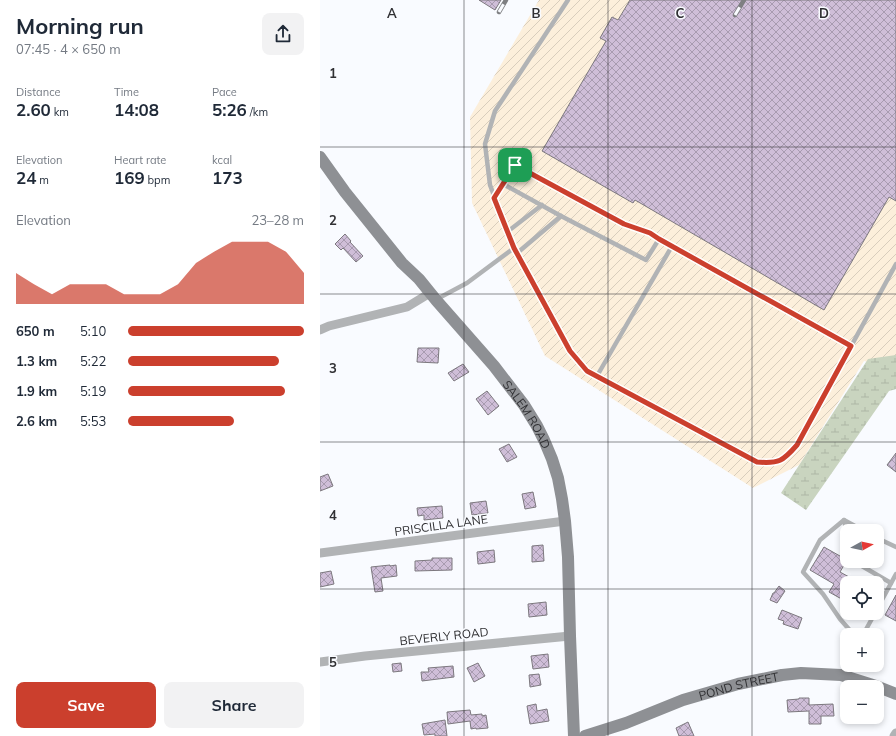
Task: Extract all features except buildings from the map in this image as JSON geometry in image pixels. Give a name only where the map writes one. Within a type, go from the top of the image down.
[{"type":"main road","name":"SALEM ROAD","points":[[320,157],[345,192],[402,263],[419,279],[494,366],[524,405],[537,426],[552,459],[558,478],[562,499],[568,557],[574,736]]},
{"type":"main road","name":"POND STREET","points":[[585,736],[626,723],[683,700],[738,684],[788,674],[841,675],[896,694]]},
{"type":"street","points":[[320,330],[328,326],[407,307],[433,297]]},
{"type":"street","name":"PRISCILLA LANE","points":[[320,553],[565,521]]},
{"type":"street","name":"BEVERLY ROAD","points":[[320,662],[365,656],[570,636]]},
{"type":"lane","points":[[568,0],[496,111],[485,144],[490,186],[516,254],[570,351],[587,371],[757,462],[768,463],[779,461],[789,454],[797,445],[896,264]]},
{"type":"lane","points":[[494,198],[515,165],[624,224],[650,233],[851,346]]},
{"type":"lane","points":[[503,184],[646,260],[659,239]]},
{"type":"lane","points":[[508,232],[542,205]]},
{"type":"lane","points":[[516,254],[561,216]]},
{"type":"lane","points":[[597,376],[672,246]]},
{"type":"lane","points":[[433,297],[467,283],[514,248]]},
{"type":"lane","points":[[844,520],[851,524]]},
{"type":"lane","points":[[844,520],[845,524]]},
{"type":"lane","points":[[844,520],[820,540],[803,572],[823,594],[848,628]]},
{"type":"lane","points":[[884,541],[896,547]]},
{"type":"lane","points":[[865,568],[891,583]]},
{"type":"lane","points":[[884,596],[896,574]]},
{"type":"shaded area","points":[[539,0],[896,0],[896,370],[864,361],[799,465],[753,488],[545,356],[472,203],[470,117]]},
{"type":"green space","points":[[896,355],[896,389],[889,391],[806,510],[781,493],[868,359]]},
{"type":"railway","points":[[499,12],[506,0]]},
{"type":"railway","points":[[735,15],[744,0]]},
{"type":"route","points":[[515,165],[624,224],[650,233],[851,346],[797,445],[789,454],[779,461],[768,463],[757,462],[587,371],[570,351],[514,248],[494,198],[515,165]]}]
